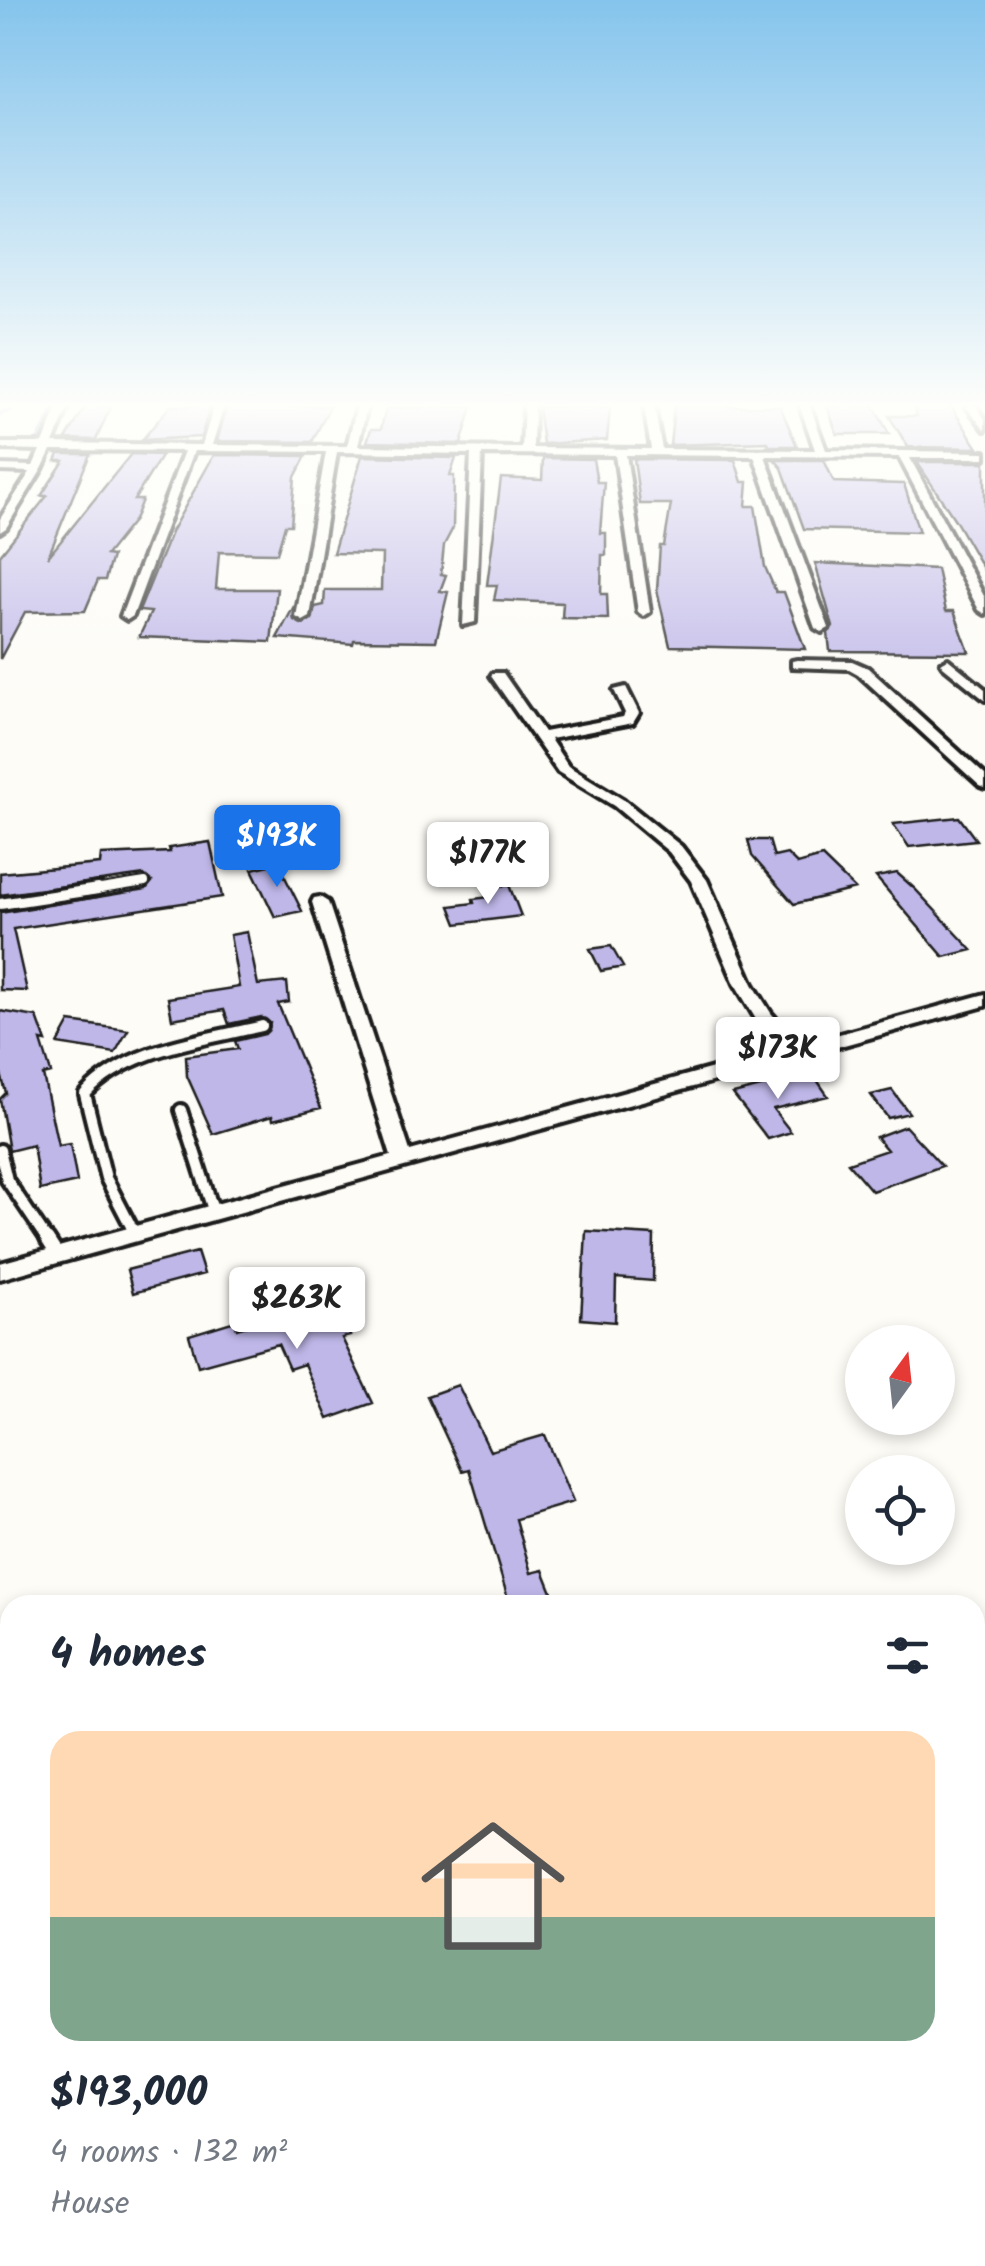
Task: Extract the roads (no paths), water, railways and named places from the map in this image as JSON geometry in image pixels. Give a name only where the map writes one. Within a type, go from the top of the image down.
[{"type":"street","points":[[128,616],[166,512]]},
{"type":"street","points":[[303,618],[321,512]]},
{"type":"street","points":[[468,622],[473,512]]},
{"type":"street","points":[[629,512],[644,612]]},
{"type":"street","points":[[780,512],[822,628]]},
{"type":"street","points":[[933,512],[985,610]]},
{"type":"street","points":[[948,662],[985,696]]},
{"type":"street","points":[[797,664],[852,665],[863,671],[985,783]]},
{"type":"street","points":[[498,676],[563,768],[619,803],[675,848],[698,880],[744,984],[764,1018],[795,1052]]},
{"type":"street","points":[[540,736],[628,720],[632,713],[621,690]]},
{"type":"street","points":[[320,902],[403,1161]]},
{"type":"street","points":[[0,1271],[985,1000]]},
{"type":"lane","points":[[0,904],[145,882]]},
{"type":"lane","points":[[135,1234],[106,1178],[84,1094],[94,1079],[135,1060],[262,1026]]},
{"type":"lane","points":[[181,1110],[214,1213]]},
{"type":"lane","points":[[0,1150],[7,1180],[58,1256]]}]
